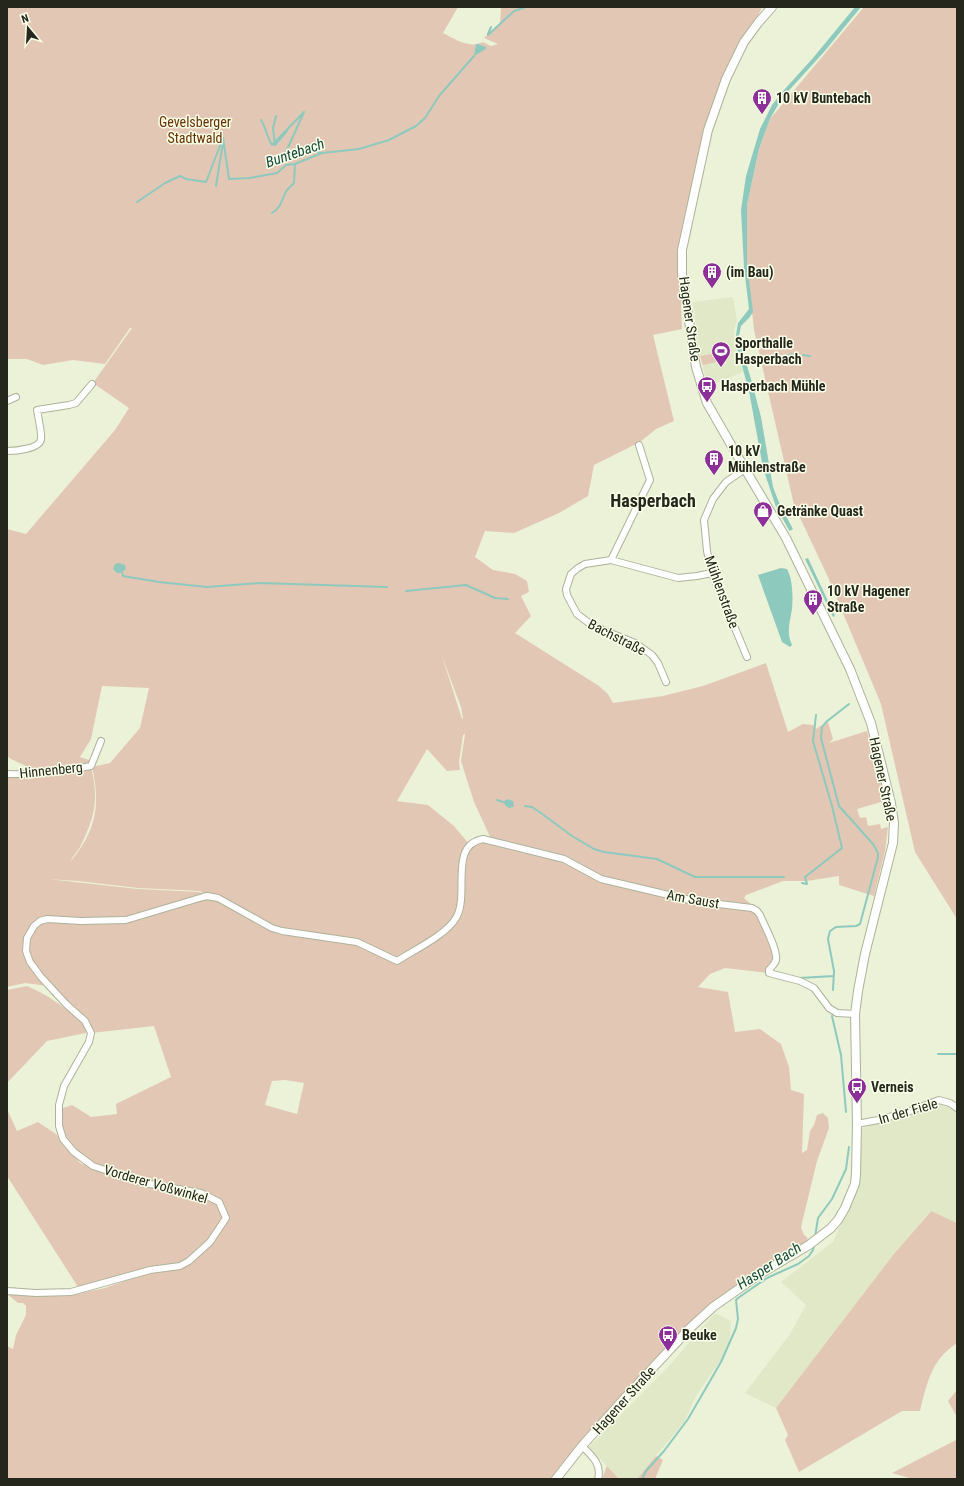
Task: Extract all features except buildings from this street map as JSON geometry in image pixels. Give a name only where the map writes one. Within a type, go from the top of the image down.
[{"type":"main road","name":"Hagener Straße","points":[[556,1479],[582,1446],[684,1335],[713,1307],[760,1274],[809,1245],[823,1235],[838,1220],[845,1208],[854,1184],[857,1164],[855,1014],[861,970],[893,843],[894,823],[891,803],[871,723],[850,669],[786,538],[711,410],[702,390],[691,338],[682,274],[682,250],[708,130],[726,79],[744,42],[772,7]]},
{"type":"street","points":[[7,451],[20,451],[39,443],[41,439],[37,410],[76,403],[92,384]]},
{"type":"street","points":[[7,401],[16,397]]},
{"type":"street","points":[[611,560],[650,480],[639,445]]},
{"type":"street","name":"Mühlenstraße","points":[[745,469],[726,482],[713,499],[704,520],[707,551],[712,573],[747,657]]},
{"type":"street","name":"Bachstraße","points":[[666,682],[658,663],[652,654],[635,643],[593,626],[578,614],[570,602],[566,589],[571,574],[585,564],[611,560],[678,578],[712,573]]},
{"type":"street","name":"Hinnenberg","points":[[7,774],[28,775],[50,773],[91,766],[101,741]]},
{"type":"street","name":"Am Saust","points":[[397,960],[447,930],[457,918],[461,905],[463,856],[470,844],[483,838],[564,859],[601,879],[694,901],[752,908],[760,915],[775,950],[775,962],[769,970],[769,973],[800,982],[814,988],[829,1008],[837,1013],[855,1014]]},
{"type":"street","name":"Vorderer Voßwinkel","points":[[7,1291],[71,1292],[150,1270],[180,1266],[189,1261],[210,1242],[226,1218],[219,1202],[201,1193],[144,1183],[93,1166],[74,1152],[63,1139],[59,1126],[59,1105],[64,1086],[89,1042],[91,1033],[85,1020],[67,1005],[41,977],[30,962],[26,944],[27,938],[34,926],[40,921],[47,919],[82,921],[126,920],[207,896],[218,898],[272,928],[282,931],[357,942],[397,960]]},
{"type":"street","name":"In der Fiele","points":[[857,1124],[904,1113],[939,1100],[950,1103],[957,1108]]},
{"type":"street","points":[[582,1446],[598,1464],[600,1472],[598,1479]]},
{"type":"shaded area","points":[[733,297],[737,321],[734,330],[736,348],[743,372],[707,387],[700,352],[693,302]]},
{"type":"shaded area","points":[[941,1103],[957,1112],[957,1223],[930,1211],[893,1255],[776,1408],[745,1393],[790,1334],[806,1305],[781,1282],[833,1242],[853,1196],[856,1184],[861,1129]]},
{"type":"shaded area","points":[[715,1313],[731,1321],[730,1338],[723,1357],[696,1396],[684,1422],[637,1479],[619,1479],[589,1447],[668,1367]]},
{"type":"green space","name":"Gevelsberger Stadtwald","points":[[7,7],[458,7],[443,33],[467,44],[478,44],[483,42],[491,46],[498,44],[484,38],[500,24],[501,7],[762,7],[707,121],[679,250],[682,329],[653,335],[674,421],[656,429],[640,442],[594,465],[588,496],[559,513],[514,533],[485,531],[475,557],[493,570],[515,574],[527,581],[529,592],[521,596],[531,616],[515,633],[599,686],[608,694],[613,703],[663,696],[703,686],[766,663],[788,732],[803,724],[813,725],[816,729],[828,722],[833,739],[829,743],[867,731],[881,784],[886,815],[884,814],[881,802],[857,809],[860,818],[866,817],[868,826],[880,824],[881,829],[888,827],[885,851],[874,896],[839,885],[839,876],[807,881],[783,881],[746,895],[744,898],[758,911],[774,948],[776,959],[769,973],[725,968],[710,974],[698,987],[728,992],[735,1032],[760,1029],[781,1044],[789,1067],[791,1090],[804,1094],[802,1153],[807,1150],[810,1131],[814,1125],[817,1115],[823,1113],[828,1118],[829,1128],[817,1161],[801,1227],[804,1235],[807,1237],[809,1245],[729,1295],[689,1329],[582,1446],[556,1479],[7,1479],[7,1346],[13,1349],[16,1335],[26,1315],[26,1306],[23,1303],[18,1303],[7,1294],[10,1288],[15,1287],[22,1294],[63,1295],[80,1293],[105,1288],[144,1274],[178,1267],[176,1263],[134,1272],[78,1287],[7,1176],[7,1109],[17,1131],[38,1122],[56,1134],[80,1163],[112,1176],[146,1186],[200,1195],[218,1205],[223,1218],[227,1217],[219,1202],[201,1193],[145,1182],[94,1164],[75,1151],[64,1139],[59,1121],[63,1108],[72,1105],[91,1117],[117,1114],[116,1104],[171,1077],[154,1026],[91,1033],[85,1019],[42,977],[31,962],[27,951],[27,944],[34,927],[41,922],[53,919],[81,922],[126,921],[182,904],[181,902],[146,913],[105,921],[53,918],[40,920],[36,923],[27,938],[26,953],[32,967],[48,986],[25,983],[7,987],[7,776],[70,771],[91,767],[95,789],[94,808],[89,826],[80,847],[70,862],[86,840],[94,818],[96,794],[92,767],[110,763],[140,728],[149,688],[102,686],[91,739],[80,757],[92,761],[90,766],[39,772],[7,756],[7,529],[26,534],[115,430],[129,408],[93,383],[132,328],[130,328],[105,364],[73,360],[43,365],[27,359],[7,359]],"holes":[[[442,656],[461,707],[462,719]],[[465,734],[461,761],[474,802],[492,841],[531,849],[564,859],[601,879],[672,895],[601,880],[564,860],[482,840],[470,845],[464,856],[461,907],[463,856],[469,844],[454,826],[428,805],[397,801],[427,749],[447,771],[460,770],[459,762],[463,735]],[[48,879],[138,888],[200,891],[206,895],[218,897],[273,927],[327,938],[272,928],[218,898],[207,897],[200,892],[138,889]],[[285,1080],[304,1083],[297,1114],[265,1105],[272,1081]]]},
{"type":"green space","points":[[864,7],[957,7],[957,919],[915,852],[881,704],[827,575],[794,505],[754,330],[747,263],[747,205],[759,149],[770,119]]},
{"type":"green space","points":[[712,354],[712,357],[716,357],[716,362],[703,365],[700,356]]},
{"type":"green space","points":[[27,986],[50,998],[85,1023],[86,1033],[47,1041],[7,1083],[7,990]]},
{"type":"green space","points":[[931,1211],[957,1223],[957,1343],[941,1357],[931,1373],[920,1411],[902,1411],[799,1472],[785,1440],[788,1435],[776,1408],[893,1255]]},
{"type":"green space","points":[[957,1390],[957,1417],[948,1401]]},
{"type":"green space","points":[[957,1435],[957,1479],[913,1479],[892,1473],[956,1440]]},
{"type":"green space","points":[[656,1456],[663,1460],[655,1479],[637,1479]]},
{"type":"green space","points":[[607,1466],[619,1479],[602,1479]]},
{"type":"water","points":[[855,7],[861,7],[824,52],[782,98],[770,119],[759,149],[747,205],[747,263],[753,312],[741,326],[739,336],[761,417],[773,487],[780,505],[793,529],[790,531],[776,507],[763,468],[749,391],[737,348],[736,335],[738,323],[749,309],[744,267],[741,210],[746,176],[760,129],[772,105]]},
{"type":"water","points":[[476,44],[486,47],[486,49],[474,56]]},
{"type":"water","points":[[808,558],[835,616],[833,617],[805,559]]},
{"type":"water","points":[[119,563],[125,565],[126,569],[120,573],[117,573],[113,569],[115,564]]},
{"type":"water","points":[[781,568],[787,569],[792,589],[792,609],[789,636],[792,645],[790,647],[782,642],[758,575]]},
{"type":"water","points":[[507,799],[513,801],[513,807],[509,808],[503,802]]},
{"type":"waterway","name":"Buntebach","points":[[488,35],[514,11],[526,7]]},
{"type":"waterway","name":"Buntebach","points":[[488,34],[491,27]]},
{"type":"waterway","name":"Buntebach","points":[[137,202],[165,183],[180,176],[186,179],[206,182],[223,138],[229,179],[250,178],[277,173],[286,165],[295,164],[322,153],[359,149],[389,140],[416,126],[425,118],[439,96],[474,56]]},
{"type":"waterway","points":[[261,120],[272,145],[304,112],[286,152],[315,151],[321,153]]},
{"type":"waterway","points":[[276,116],[273,128],[275,145],[287,131]]},
{"type":"waterway","points":[[216,186],[223,142]]},
{"type":"waterway","points":[[272,213],[278,208],[285,193],[294,183],[295,164]]},
{"type":"waterway","points":[[777,360],[792,354]]},
{"type":"waterway","points":[[803,355],[810,356]]},
{"type":"waterway","points":[[122,572],[123,576],[159,582],[207,587],[260,583],[387,587]]},
{"type":"waterway","points":[[406,591],[466,585],[495,598],[508,599]]},
{"type":"waterway","name":"Hasper Bach","points":[[833,990],[834,971],[828,939],[830,931],[836,927],[856,926],[860,924],[878,857],[878,853],[873,844],[839,806],[821,738],[822,727],[826,722],[849,704]]},
{"type":"waterway","points":[[802,883],[807,884],[805,877],[842,848],[832,806],[813,741],[816,715]]},
{"type":"waterway","points":[[497,800],[503,802]]},
{"type":"waterway","points":[[525,806],[532,807],[572,836],[594,849],[604,852],[657,859],[695,877],[784,877]]},
{"type":"waterway","points":[[799,978],[834,976]]},
{"type":"waterway","name":"Hasper Bach","points":[[832,1016],[841,1055],[846,1112]]},
{"type":"waterway","points":[[938,1054],[957,1054]]},
{"type":"waterway","name":"Hasper Bach","points":[[815,1237],[818,1218],[832,1199],[846,1169],[849,1147]]},
{"type":"waterway","name":"Hasper Bach","points":[[642,1479],[646,1471],[664,1451],[688,1419],[721,1362],[736,1328],[738,1319],[736,1300],[767,1278],[798,1264],[809,1256],[814,1245]]},
{"type":"place","name":"10 kV Buntebach","points":[[762,115]]},
{"type":"place","name":"(im Bau)","points":[[712,289]]},
{"type":"place","name":"Sporthalle Hasperbach","points":[[721,368]]},
{"type":"place","name":"Hasperbach Mühle","points":[[707,403]]},
{"type":"place","name":"10 kV Mühlenstraße","points":[[714,476]]},
{"type":"place","name":"Getränke Quast","points":[[763,528]]},
{"type":"place","name":"10 kV Hagener Straße","points":[[813,616]]},
{"type":"place","name":"Verneis","points":[[857,1104]]},
{"type":"place","name":"Beuke","points":[[668,1352]]},
{"type":"district","name":"Hasperbach","points":[[653,501]]}]
